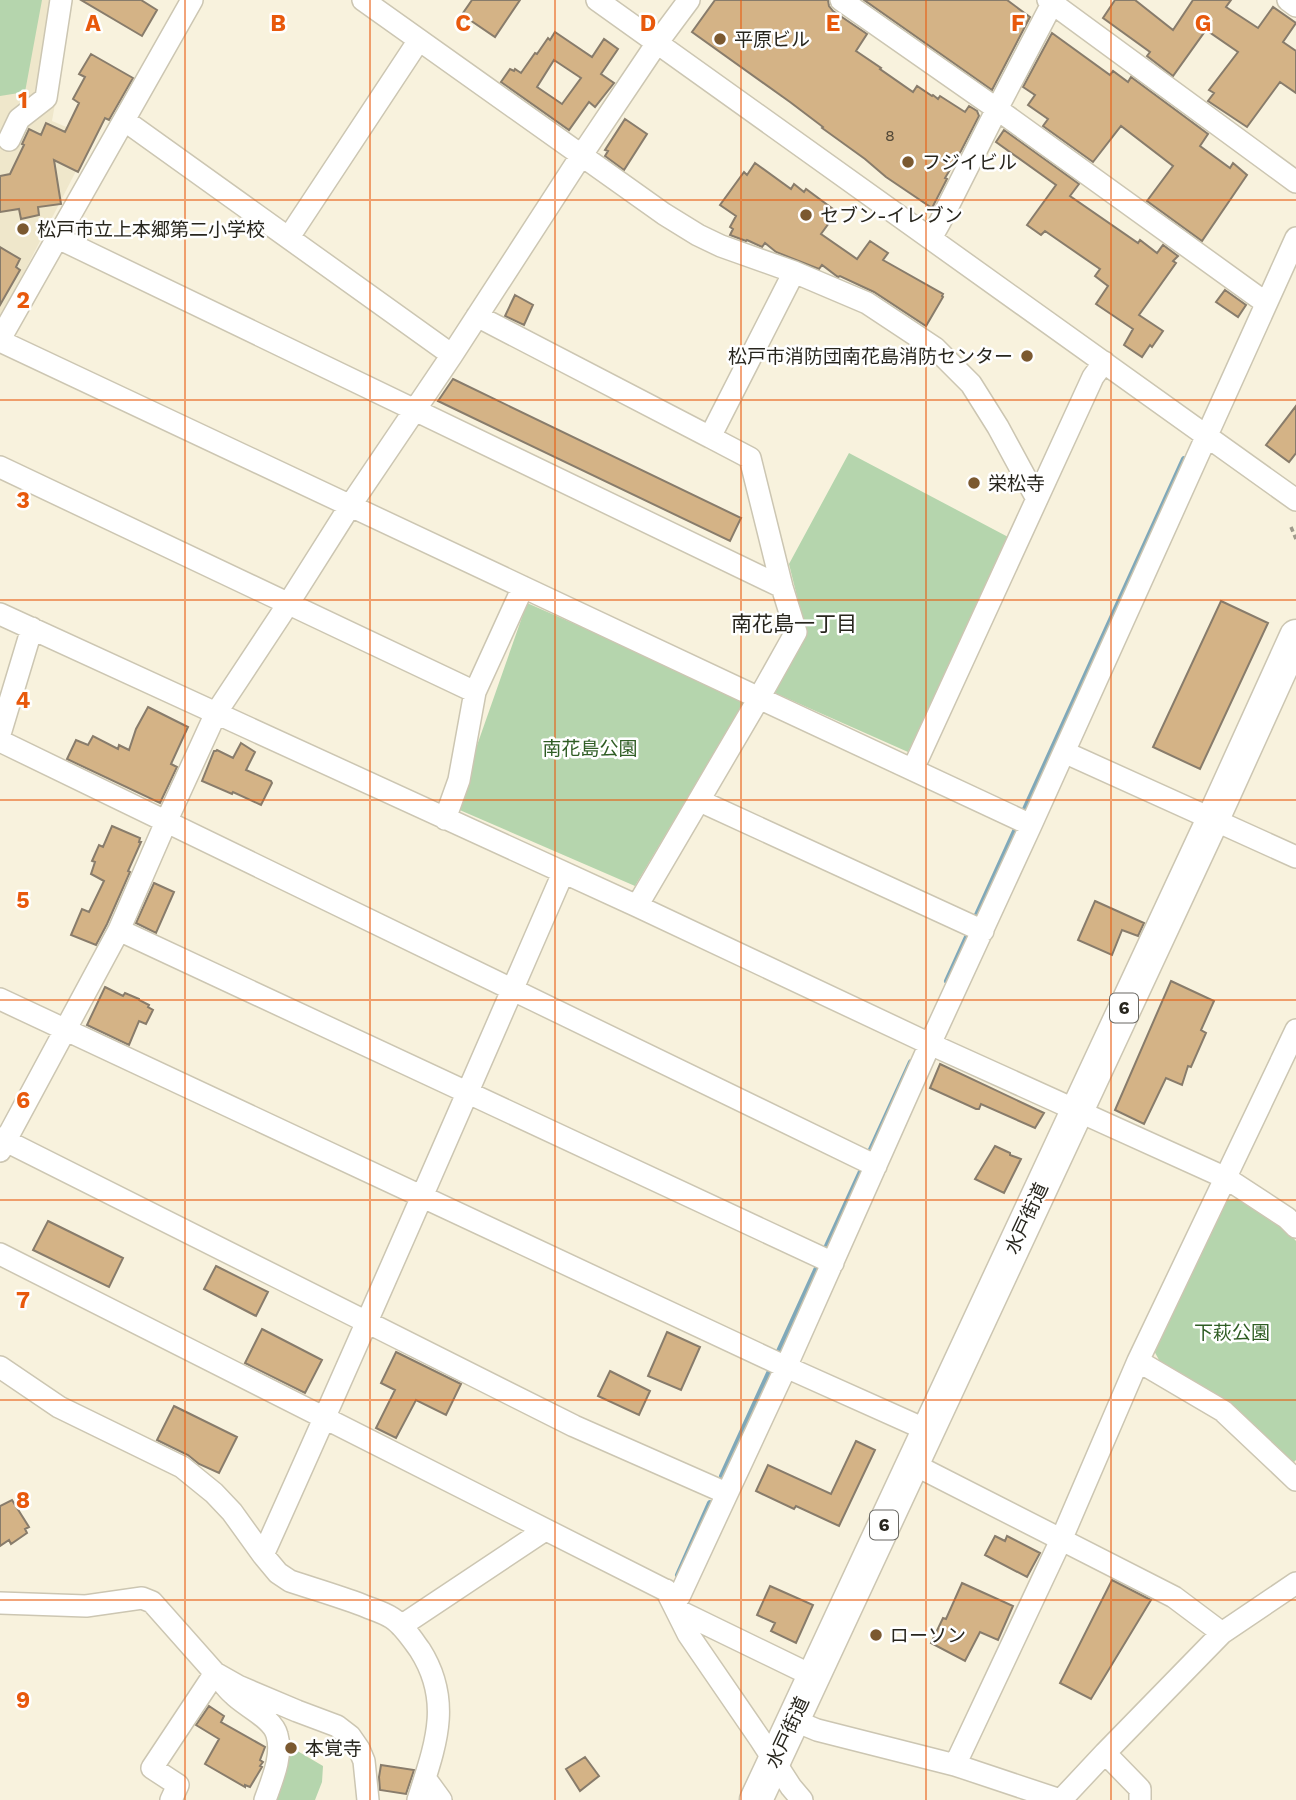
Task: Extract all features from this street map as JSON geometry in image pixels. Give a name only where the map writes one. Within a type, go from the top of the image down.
[{"type":"highway","name":"水戸街道","points":[[756,1800],[1296,636]]},
{"type":"street","points":[[9,141],[19,120],[46,98],[61,0]]},
{"type":"street","points":[[192,0],[0,340],[1031,825]]},
{"type":"street","points":[[363,0],[664,214],[698,235],[867,303],[935,348],[971,384],[1037,499]]},
{"type":"street","points":[[597,0],[1296,499]]},
{"type":"street","points":[[690,0],[657,43],[216,713],[120,930],[2,1143],[574,1426],[726,1493]]},
{"type":"street","points":[[841,0],[1266,303]]},
{"type":"street","points":[[1288,0],[1296,6]]},
{"type":"street","points":[[931,237],[1052,1],[1296,183]]},
{"type":"street","points":[[289,237],[419,40]]},
{"type":"street","points":[[124,120],[452,355]]},
{"type":"street","points":[[58,238],[782,587]]},
{"type":"street","points":[[0,1254],[679,1597],[786,1367],[1296,238]]},
{"type":"street","points":[[710,437],[794,272]]},
{"type":"street","points":[[477,316],[750,458],[796,632],[637,906]]},
{"type":"street","points":[[913,769],[1093,377],[1104,362]]},
{"type":"street","points":[[0,467],[475,691]]},
{"type":"street","points":[[445,819],[459,779],[475,691],[523,587]]},
{"type":"street","points":[[0,614],[1226,1178],[1287,1217],[1296,1227]]},
{"type":"street","points":[[0,734],[32,628]]},
{"type":"street","points":[[0,741],[876,1166]]},
{"type":"street","points":[[1064,752],[1296,857]]},
{"type":"street","points":[[700,801],[983,931]]},
{"type":"street","points":[[263,1555],[563,873]]},
{"type":"street","points":[[120,930],[833,1263]]},
{"type":"street","points":[[0,999],[786,1367],[929,1431]]},
{"type":"street","points":[[955,1765],[1061,1540],[1138,1361],[1296,1032]]},
{"type":"street","points":[[1138,1361],[1223,1411],[1296,1480]]},
{"type":"street","points":[[0,1367],[59,1407],[182,1467],[214,1493],[232,1512],[278,1573],[290,1581],[374,1610],[392,1618],[401,1626],[427,1661],[437,1688],[439,1705],[434,1745],[418,1800]]},
{"type":"street","points":[[913,1464],[1174,1597],[1222,1633]]},
{"type":"street","points":[[401,1626],[545,1530]]},
{"type":"street","points":[[793,1720],[817,1730],[955,1765],[1060,1800],[1222,1633],[1296,1583]]},
{"type":"street","points":[[667,1590],[688,1634],[802,1800]]},
{"type":"street","points":[[0,1603],[86,1606],[142,1598],[152,1602],[234,1696],[253,1709],[277,1732],[279,1747],[276,1768],[265,1800]]},
{"type":"street","points":[[677,1609],[813,1676]]},
{"type":"street","points":[[171,1800],[178,1785],[152,1768],[215,1673]]},
{"type":"street","points":[[215,1673],[249,1691],[337,1727],[350,1736],[364,1761],[369,1800]]},
{"type":"street","points":[[1105,1753],[1140,1789],[1140,1800]]},
{"type":"street","points":[[425,1778],[441,1800]]},
{"type":"path","points":[[1291,527],[1296,539]]},
{"type":"shaded area","name":"松戸市立上本郷第二小学校","points":[[0,0],[73,0],[52,121],[93,138],[0,319]]},
{"type":"green space","points":[[0,0],[42,0],[25,92],[0,96]]},
{"type":"green space","points":[[849,453],[1010,538],[908,752],[775,693],[806,633],[789,564]]},
{"type":"green space","name":"南花島公園","points":[[527,603],[746,699],[635,886],[455,808]]},
{"type":"green space","name":"下萩公園","points":[[1238,1199],[1289,1233],[1296,1241],[1296,1460],[1293,1463],[1164,1369],[1153,1349],[1227,1200]]},
{"type":"green space","points":[[289,1746],[323,1766],[322,1782],[315,1800],[271,1800]]},
{"type":"building","points":[[81,0],[141,0],[157,10],[142,36]]},
{"type":"building","points":[[472,0],[520,0],[495,37],[463,13]]},
{"type":"building","points":[[715,0],[828,0],[833,11],[867,34],[856,51],[880,69],[913,92],[917,86],[938,99],[940,96],[965,112],[969,106],[977,111],[979,116],[953,162],[932,208],[886,177],[790,102],[692,32]]},
{"type":"building","points":[[864,0],[1007,0],[1030,17],[992,90]]},
{"type":"building","points":[[1115,0],[1135,0],[1173,30],[1193,0],[1231,0],[1226,7],[1258,28],[1273,7],[1296,23],[1283,42],[1296,51],[1296,93],[1280,82],[1247,127],[1208,101],[1214,93],[1209,90],[1238,52],[1206,30],[1173,76],[1147,56],[1150,52],[1103,18]]},
{"type":"building","points":[[555,32],[592,57],[604,39],[618,49],[601,74],[614,83],[595,107],[589,102],[569,130],[501,82],[510,69],[521,73],[548,38],[550,40]],"holes":[[[554,60],[581,78],[562,104],[537,87]]]},
{"type":"building","points":[[1052,33],[1110,75],[1113,71],[1128,82],[1131,77],[1208,134],[1200,146],[1230,168],[1233,163],[1247,175],[1202,241],[1147,201],[1173,166],[1121,126],[1093,162],[1043,126],[1048,119],[1028,105],[1035,95],[1023,87]]},
{"type":"building","points":[[91,54],[133,78],[109,120],[105,118],[78,172],[54,160],[61,204],[38,207],[39,215],[21,219],[19,209],[0,212],[0,176],[10,174],[29,129],[41,135],[46,123],[65,132],[79,103],[73,99],[85,77],[79,74]]},
{"type":"building","points":[[625,119],[647,134],[624,170],[605,156],[608,151],[605,150]]},
{"type":"building","points":[[1004,130],[1079,184],[1070,196],[1138,243],[1140,240],[1157,253],[1163,245],[1178,256],[1173,261],[1176,263],[1139,315],[1163,331],[1142,357],[1124,345],[1133,329],[1096,304],[1108,286],[1095,276],[1100,269],[1045,231],[1041,235],[1027,225],[1056,185],[996,142]]},
{"type":"building","points":[[755,163],[791,189],[794,184],[804,192],[806,189],[837,212],[821,234],[857,259],[870,241],[888,253],[883,260],[943,294],[926,326],[874,292],[838,277],[822,265],[819,269],[776,252],[765,243],[762,247],[730,235],[733,229],[730,227],[736,216],[720,205],[744,172],[747,175]]},
{"type":"building","points":[[0,247],[20,259],[16,267],[20,270],[0,305]]},
{"type":"building","points":[[1225,290],[1246,305],[1238,317],[1216,302]]},
{"type":"building","points":[[515,295],[533,305],[524,325],[505,316]]},
{"type":"building","points":[[453,379],[741,518],[730,541],[438,401]]},
{"type":"building","points":[[1296,406],[1296,453],[1289,462],[1266,445]]},
{"type":"building","points":[[1221,601],[1268,623],[1200,769],[1153,747]]},
{"type":"building","points":[[148,707],[188,727],[171,764],[177,767],[160,803],[67,759],[76,740],[88,745],[93,736],[118,749],[119,745],[129,750]]},
{"type":"building","points":[[241,743],[255,752],[246,770],[272,783],[261,805],[202,781],[214,751],[233,758]]},
{"type":"building","points":[[112,826],[140,838],[141,842],[96,945],[71,935],[82,909],[89,912],[104,881],[91,874],[95,862],[92,861],[99,845],[103,847]]},
{"type":"building","points":[[154,883],[174,892],[156,933],[136,923]]},
{"type":"building","points":[[1095,901],[1144,923],[1138,936],[1122,930],[1112,955],[1078,940]]},
{"type":"building","points":[[1171,981],[1214,1001],[1201,1030],[1206,1033],[1191,1067],[1188,1066],[1182,1085],[1166,1078],[1144,1124],[1115,1110]]},
{"type":"building","points":[[105,987],[123,996],[125,993],[139,999],[153,1010],[146,1024],[139,1021],[129,1045],[87,1025]]},
{"type":"building","points":[[940,1064],[1044,1113],[1035,1128],[981,1104],[979,1109],[976,1109],[930,1088]]},
{"type":"building","points":[[995,1146],[1021,1159],[1004,1193],[975,1179]]},
{"type":"building","points":[[48,1221],[123,1258],[109,1287],[33,1250]]},
{"type":"building","points":[[216,1266],[268,1292],[256,1316],[204,1289]]},
{"type":"building","points":[[262,1329],[322,1360],[305,1393],[245,1363]]},
{"type":"building","points":[[667,1332],[700,1347],[681,1390],[648,1376]]},
{"type":"building","points":[[396,1352],[461,1384],[446,1415],[416,1400],[396,1438],[376,1428],[395,1390],[381,1383]]},
{"type":"building","points":[[610,1371],[650,1391],[639,1415],[598,1396]]},
{"type":"building","points":[[174,1406],[237,1437],[219,1473],[157,1440]]},
{"type":"building","points":[[856,1441],[875,1450],[839,1526],[756,1491],[768,1465],[831,1494]]},
{"type":"building","points":[[12,1500],[29,1527],[25,1529],[27,1533],[11,1544],[9,1540],[0,1546],[0,1506]]},
{"type":"building","points":[[995,1536],[1005,1541],[1007,1536],[1040,1553],[1027,1577],[985,1555]]},
{"type":"building","points":[[1112,1580],[1151,1600],[1091,1699],[1060,1683]]},
{"type":"building","points":[[962,1583],[1013,1606],[998,1640],[980,1632],[965,1661],[931,1643],[943,1618],[946,1619]]},
{"type":"building","points":[[770,1586],[813,1605],[796,1643],[771,1631],[775,1623],[757,1615]]},
{"type":"building","points":[[209,1706],[224,1716],[221,1722],[265,1747],[260,1760],[263,1762],[260,1766],[262,1767],[250,1787],[245,1787],[205,1764],[219,1739],[196,1725]]},
{"type":"building","points":[[585,1757],[599,1776],[580,1791],[566,1769]]},
{"type":"building","points":[[381,1765],[414,1770],[406,1794],[380,1790]]},
{"type":"waterway","points":[[947,981],[1184,459]]},
{"type":"waterway","points":[[722,1476],[911,1062]]},
{"type":"waterway","points":[[678,1575],[710,1503]]},
{"type":"place","name":"平原ビル","points":[[720,39]]},
{"type":"place","name":"フジイビル","points":[[908,162]]},
{"type":"place","name":"セブン-イレブン","points":[[806,215]]},
{"type":"place","name":"松戸市立上本郷第二小学校","points":[[23,229]]},
{"type":"place","name":"松戸市消防団南花島消防センター","points":[[1027,356]]},
{"type":"place","name":"栄松寺","points":[[974,483]]},
{"type":"place","name":"ローソン","points":[[876,1635]]},
{"type":"place","name":"本覚寺","points":[[291,1748]]},
{"type":"district","name":"南花島一丁目","points":[[794,624]]}]
